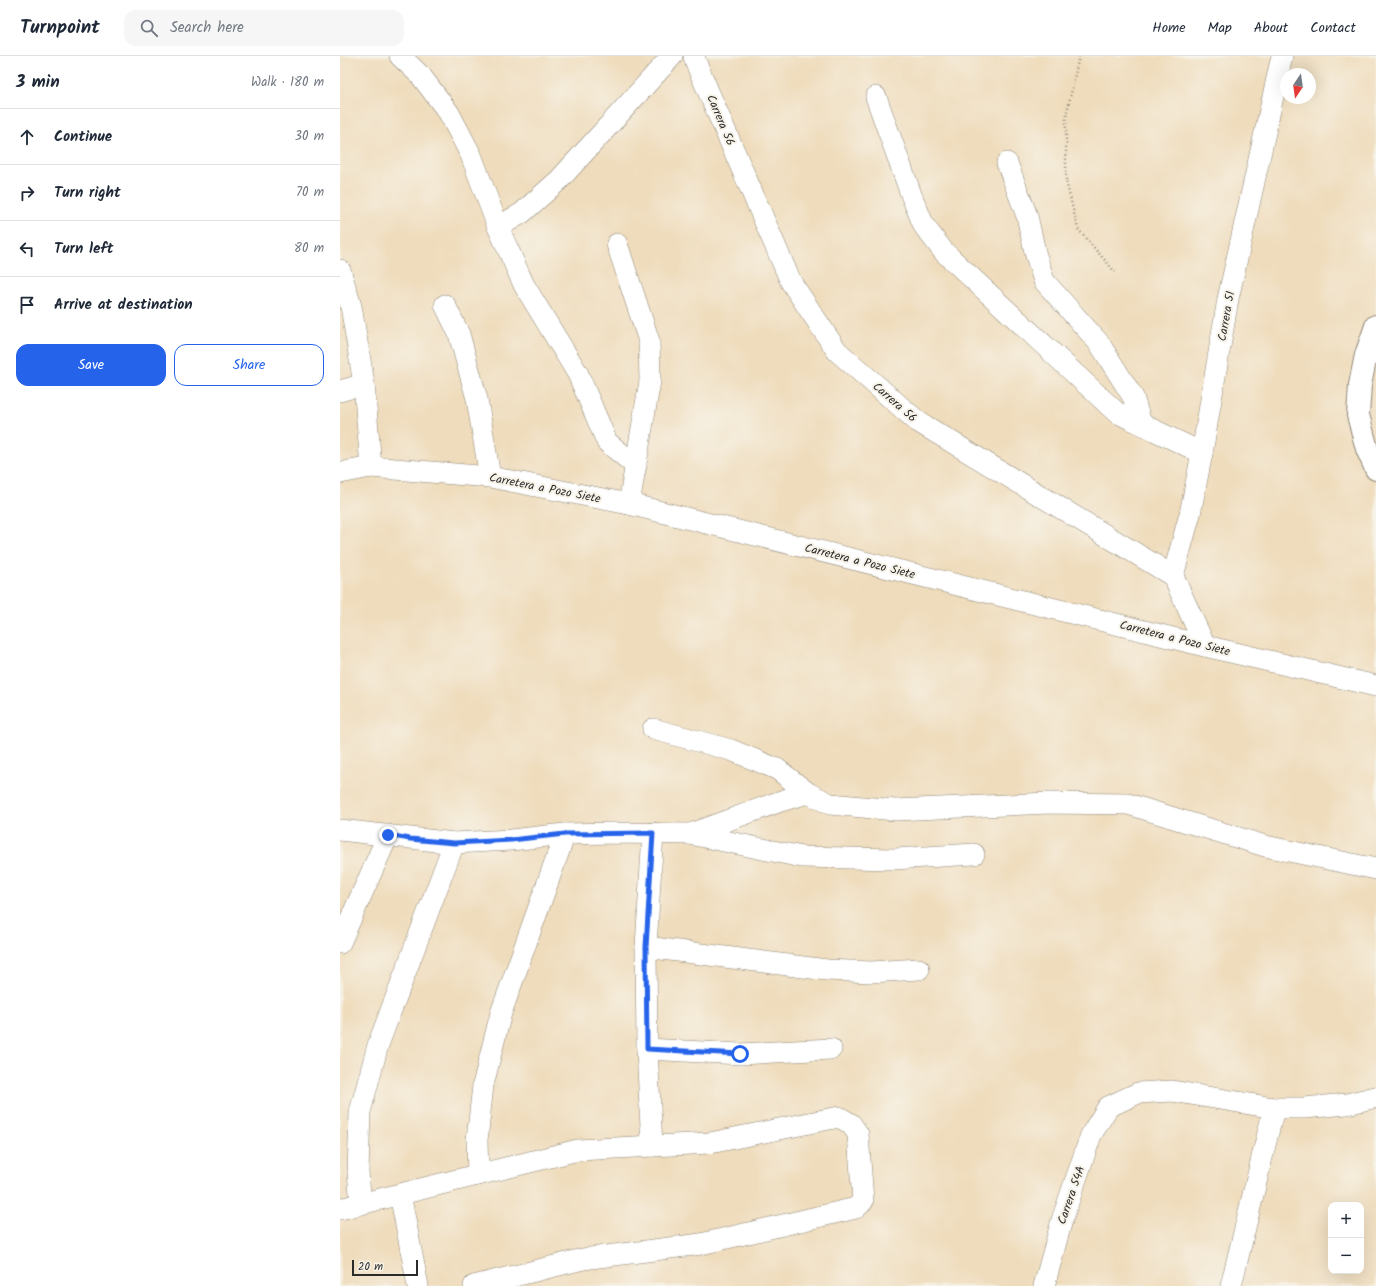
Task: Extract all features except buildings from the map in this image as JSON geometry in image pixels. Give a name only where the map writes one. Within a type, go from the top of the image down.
[{"type":"street","points":[[400,56],[421,76],[450,113],[471,155],[498,228],[524,285],[578,374],[607,442],[636,466]]},
{"type":"street","points":[[498,228],[522,213],[559,180],[672,56]]},
{"type":"street","name":"Carrera 56","points":[[694,56],[791,282],[837,352],[917,421],[1174,576]]},
{"type":"street","name":"Carrera 51","points":[[1174,576],[1190,514],[1202,453],[1228,299],[1282,56]]},
{"type":"street","points":[[876,97],[924,226],[944,252],[1116,412],[1202,453]]},
{"type":"street","points":[[1007,163],[1027,216],[1035,252],[1044,281],[1099,343],[1133,397],[1141,424]]},
{"type":"street","points":[[617,244],[649,341],[650,381],[629,504]]},
{"type":"street","points":[[340,270],[351,306],[364,384],[371,467]]},
{"type":"street","points":[[445,305],[459,334],[477,399],[490,477]]},
{"type":"street","points":[[1376,326],[1366,355],[1360,385],[1358,415],[1367,449],[1376,469]]},
{"type":"street","points":[[340,391],[364,384]]},
{"type":"street","name":"Carretera a Pozo Siete","points":[[340,474],[371,467],[490,477],[629,504],[1205,646],[1376,686]]},
{"type":"street","points":[[1174,576],[1205,646]]},
{"type":"street","points":[[653,729],[731,750],[777,769],[808,793],[830,804],[895,810],[1049,803],[1128,804],[1265,846],[1376,869]]},
{"type":"street","points":[[690,834],[781,801],[808,793]]},
{"type":"street","points":[[340,830],[454,843],[511,840],[565,834],[690,834],[802,857],[894,859],[974,854]]},
{"type":"street","points":[[652,1146],[647,1049],[646,947],[653,833]]},
{"type":"street","points":[[478,1175],[477,1140],[482,1085],[501,1013],[565,834]]},
{"type":"street","points":[[340,944],[398,837]]},
{"type":"street","points":[[361,1204],[358,1172],[360,1112],[378,1045],[454,843]]},
{"type":"street","points":[[646,947],[827,970],[871,972],[919,969]]},
{"type":"street","points":[[647,1049],[740,1054],[831,1049]]},
{"type":"street","name":"Carrera 54A","points":[[1044,1286],[1062,1220],[1091,1136],[1108,1107],[1138,1093],[1172,1091],[1274,1108]]},
{"type":"street","points":[[1231,1286],[1274,1108],[1304,1108],[1347,1104],[1376,1097]]},
{"type":"street","points":[[340,1209],[578,1150],[710,1143],[839,1117],[851,1124],[858,1134],[863,1201],[856,1208],[701,1244],[583,1259],[474,1286]]},
{"type":"street","points":[[400,1194],[418,1286]]},
{"type":"path","points":[[1079,56],[1066,117],[1066,181],[1078,229],[1115,272]]},
{"type":"route","points":[[388,835],[410,839],[454,843],[511,840],[565,834],[653,833],[646,947],[647,1049],[740,1054]]}]
